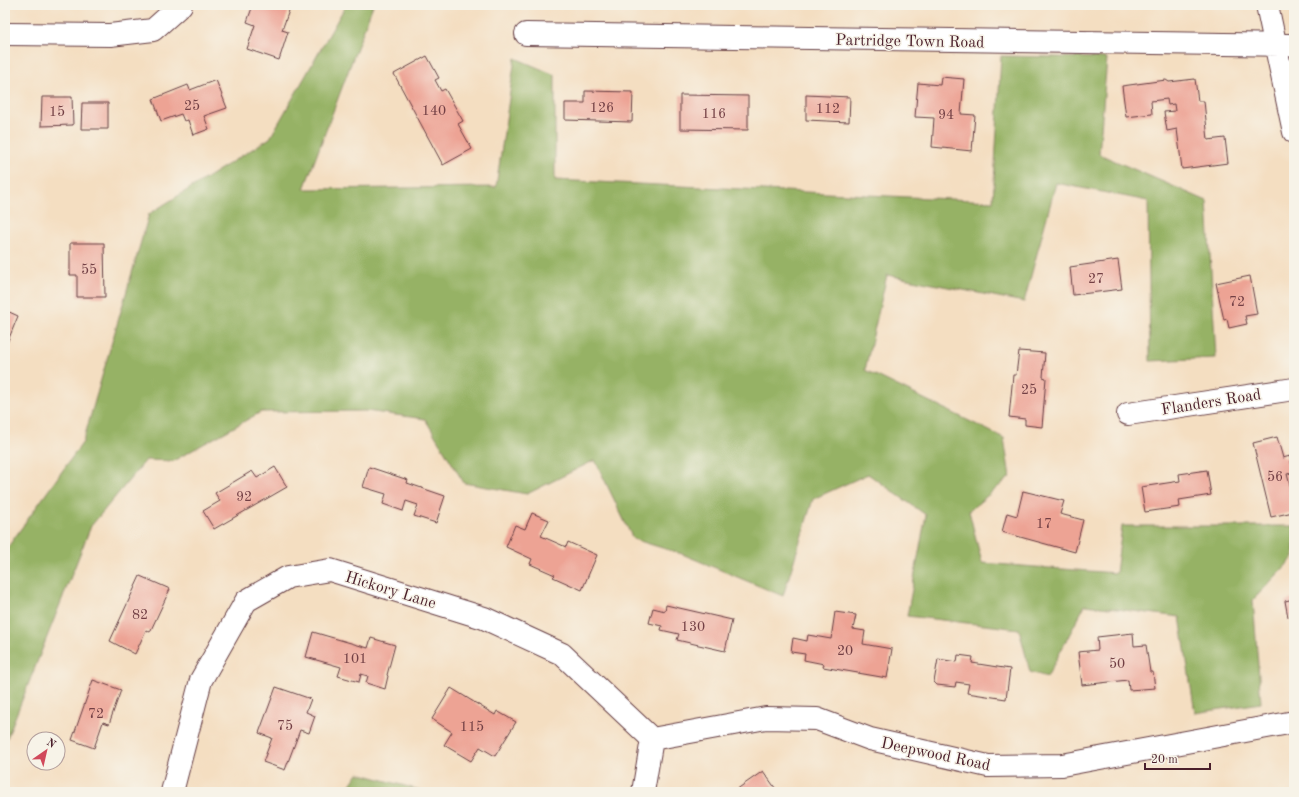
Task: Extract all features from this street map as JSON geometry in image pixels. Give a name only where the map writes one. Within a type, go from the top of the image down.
[{"type":"street","points":[[5,34],[110,34],[153,30],[181,5]]},
{"type":"street","points":[[1267,5],[1285,45],[1294,132]]},
{"type":"street","name":"Partridge Town Road","points":[[526,34],[1285,45]]},
{"type":"street","name":"Flanders Road","points":[[1128,414],[1294,389]]},
{"type":"street","name":"Hickory Lane","points":[[172,792],[201,680],[246,601],[288,577],[330,570],[484,618],[562,654],[652,739]]},
{"type":"street","name":"Deepwood Road","points":[[652,739],[766,718],[817,719],[870,740],[988,766],[1062,765],[1294,722]]},
{"type":"street","points":[[643,792],[652,739]]},
{"type":"green space","points":[[346,5],[373,5],[304,189],[496,187],[515,58],[555,75],[555,180],[993,201],[1001,56],[1107,58],[1099,154],[1207,201],[1216,358],[1150,361],[1148,201],[1056,183],[1024,302],[887,275],[865,370],[1004,438],[1010,477],[969,511],[982,563],[1116,573],[1122,526],[1294,526],[1294,557],[1253,600],[1261,703],[1195,713],[1180,617],[1085,605],[1047,677],[1030,672],[1019,629],[907,616],[926,515],[868,474],[813,499],[783,596],[682,554],[633,539],[595,460],[527,494],[464,483],[425,419],[366,411],[261,412],[173,461],[146,460],[91,526],[5,743],[5,551],[83,442],[149,214],[270,138]]},
{"type":"green space","points":[[358,773],[427,792],[345,792]]},
{"type":"building","points":[[253,5],[291,5],[282,30],[288,32],[279,60],[247,49],[255,25],[247,22]]},
{"type":"building","points":[[427,56],[439,78],[435,80],[441,91],[445,89],[463,121],[458,124],[472,149],[443,165],[394,74]]},
{"type":"building","points":[[941,77],[964,79],[961,114],[975,115],[972,151],[932,147],[934,118],[915,117],[918,83],[940,85]]},
{"type":"building","points":[[1195,79],[1198,101],[1204,101],[1208,140],[1225,138],[1228,163],[1182,169],[1177,129],[1167,131],[1164,112],[1175,111],[1174,104],[1168,105],[1167,99],[1151,101],[1152,114],[1126,117],[1122,86],[1166,80],[1169,82]]},
{"type":"building","points":[[216,80],[227,108],[204,116],[209,129],[193,135],[188,120],[184,121],[181,114],[161,121],[153,99],[188,85],[190,90]]},
{"type":"building","points":[[585,91],[633,92],[632,122],[565,120],[565,103],[585,103]]},
{"type":"building","points":[[680,95],[748,96],[748,130],[680,129]]},
{"type":"building","points":[[806,95],[850,97],[849,122],[806,120]]},
{"type":"building","points":[[42,97],[72,97],[73,125],[41,126]]},
{"type":"building","points":[[82,103],[108,103],[108,129],[81,129]]},
{"type":"building","points":[[70,243],[104,243],[105,297],[77,297],[77,275],[70,275]]},
{"type":"building","points":[[1118,260],[1122,289],[1073,295],[1070,267]]},
{"type":"building","points":[[1250,276],[1257,314],[1245,316],[1247,324],[1229,328],[1227,319],[1224,320],[1216,283]]},
{"type":"building","points":[[5,310],[18,316],[5,348]]},
{"type":"building","points":[[1019,351],[1045,353],[1043,377],[1046,378],[1042,427],[1025,425],[1025,419],[1009,417],[1013,375],[1016,375]]},
{"type":"building","points":[[1277,437],[1283,458],[1290,456],[1293,473],[1287,474],[1293,497],[1289,498],[1293,512],[1271,517],[1253,443]]},
{"type":"building","points":[[275,467],[287,487],[214,529],[203,511],[220,501],[215,493],[252,471],[257,478]]},
{"type":"building","points":[[369,467],[408,480],[407,483],[445,496],[436,523],[414,516],[418,505],[406,501],[403,511],[383,504],[386,494],[363,487]]},
{"type":"building","points":[[1207,470],[1211,495],[1179,500],[1180,507],[1145,512],[1141,487],[1180,481],[1179,474]]},
{"type":"building","points":[[1023,491],[1064,501],[1060,514],[1083,520],[1075,552],[1002,532],[1007,513],[1017,516]]},
{"type":"building","points":[[532,513],[549,520],[541,536],[566,547],[568,542],[597,555],[582,590],[553,577],[555,575],[530,564],[532,559],[506,547],[515,525],[525,529]]},
{"type":"building","points":[[140,576],[170,589],[150,632],[146,630],[135,654],[110,641]]},
{"type":"building","points":[[1294,599],[1294,615],[1288,617],[1285,601]]},
{"type":"building","points":[[666,605],[732,620],[725,651],[677,640],[679,634],[661,630],[662,626],[649,623],[653,608],[665,611]]},
{"type":"building","points":[[835,612],[856,615],[853,629],[865,631],[863,644],[892,649],[887,678],[823,667],[824,664],[804,660],[805,654],[791,652],[793,638],[807,641],[808,635],[831,639]]},
{"type":"building","points":[[313,632],[368,648],[371,638],[395,645],[385,689],[366,683],[368,676],[361,674],[359,682],[338,676],[341,667],[306,657]]},
{"type":"building","points":[[1133,633],[1134,646],[1146,645],[1150,672],[1153,672],[1155,688],[1129,690],[1128,680],[1082,685],[1078,652],[1098,650],[1097,637]]},
{"type":"building","points":[[958,655],[973,657],[972,663],[1010,669],[1006,699],[967,693],[969,684],[956,682],[955,687],[937,685],[934,682],[938,659],[957,662]]},
{"type":"building","points":[[93,680],[121,690],[109,724],[103,722],[94,748],[72,740]]},
{"type":"building","points":[[276,687],[311,699],[306,712],[315,716],[309,733],[300,730],[285,770],[263,762],[272,738],[259,733]]},
{"type":"building","points":[[451,688],[495,715],[497,711],[516,722],[495,756],[480,747],[471,761],[444,745],[452,732],[432,719]]},
{"type":"building","points":[[763,771],[778,792],[733,792]]}]
